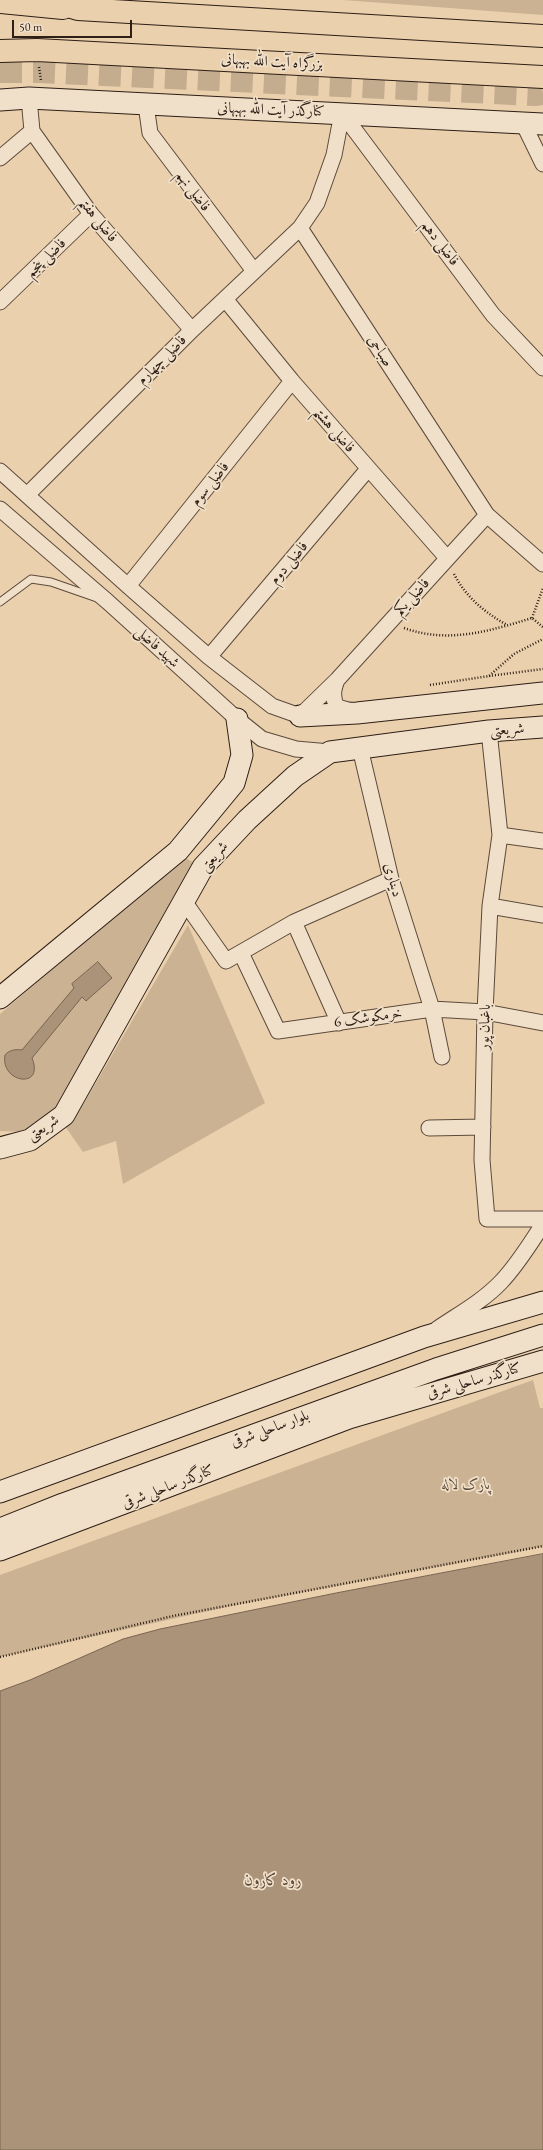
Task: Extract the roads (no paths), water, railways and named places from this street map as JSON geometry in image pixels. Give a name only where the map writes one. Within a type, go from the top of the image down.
[{"type":"highway","points":[[48,0],[78,9]]},
{"type":"highway","points":[[0,2],[78,9],[543,36]]},
{"type":"highway","name":"بزرگراه آیت الله بهبهانی","points":[[0,51],[37,50],[543,77]]},
{"type":"main road","name":"کنارگذر آیت الله بهبهانی","points":[[0,100],[29,98],[533,123]]},
{"type":"main road","points":[[300,716],[357,713],[543,693]]},
{"type":"main road","points":[[0,998],[178,851],[234,783],[242,755],[237,719]]},
{"type":"main road","name":"شریعتی","points":[[0,1148],[30,1140],[64,1115],[203,867],[247,820],[295,776],[330,752],[489,731],[543,727]]},
{"type":"main road","points":[[0,1492],[424,1337],[543,1302]]},
{"type":"main road","points":[[534,1338],[537,1363]]},
{"type":"main road","name":"بلوار ساحلی شرقی","points":[[0,1529],[63,1504],[436,1369],[534,1338]]},
{"type":"main road","name":"کنارگذر ساحلی شرقی","points":[[0,1550],[349,1418],[537,1363]]},
{"type":"street","points":[[0,158],[32,131],[29,98]]},
{"type":"street","name":"فاضلی نهم","points":[[146,105],[150,133],[254,272]]},
{"type":"street","points":[[300,228],[317,203],[334,155],[342,113]]},
{"type":"street","name":"فاضلی دهم","points":[[342,113],[493,315],[543,368]]},
{"type":"street","points":[[533,123],[543,164]]},
{"type":"street","name":"فاضلی هفتم","points":[[32,131],[91,214],[192,330]]},
{"type":"street","name":"فاضلی پنجم","points":[[0,302],[91,214]]},
{"type":"street","name":"فاضلی چهارم","points":[[27,495],[192,330],[300,228]]},
{"type":"street","name":"صباحی","points":[[300,228],[487,515],[543,564]]},
{"type":"street","name":"فاضلی هشتم","points":[[225,299],[292,381],[448,558]]},
{"type":"street","name":"فاضلی سوم","points":[[128,586],[292,381]]},
{"type":"street","name":"فاضلی دوم","points":[[210,657],[368,469]]},
{"type":"street","name":"شهید فاضلی","points":[[0,471],[128,586],[210,657],[272,706],[300,716]]},
{"type":"street","name":"شهید فاضلی","points":[[0,509],[108,602],[237,719],[262,738],[296,749],[330,752]]},
{"type":"street","name":"فاضلی یکم","points":[[300,716],[337,680],[487,515]]},
{"type":"street","points":[[337,680],[333,692],[333,700],[337,707],[357,713]]},
{"type":"street","name":"باغبان پور","points":[[489,731],[500,835],[490,906],[485,1012],[482,1160],[487,1219],[543,1220]]},
{"type":"street","name":"دیناری","points":[[360,748],[391,879],[432,1009],[442,1057]]},
{"type":"street","points":[[500,835],[543,841]]},
{"type":"street","points":[[184,901],[226,961],[294,922],[391,879]]},
{"type":"street","points":[[490,906],[543,915]]},
{"type":"street","points":[[294,922],[339,1022]]},
{"type":"street","name":"خرمکوشک 6","points":[[242,952],[278,1031],[432,1009],[485,1012],[543,1023]]},
{"type":"street","points":[[429,1128],[483,1127]]},
{"type":"street","points":[[424,1337],[476,1302],[501,1282],[521,1258],[543,1224]]},
{"type":"lane","points":[[0,602],[31,579],[51,582],[108,602]]},
{"type":"water","points":[[98,962],[112,978],[86,1001],[82,997],[32,1058],[34,1068],[33,1075],[22,1079],[15,1077],[9,1072],[5,1064],[5,1055],[13,1050],[22,1050],[74,988],[72,984]]},
{"type":"water","name":"رود کارون","points":[[543,1554],[543,2150],[0,2150],[0,1691],[30,1680],[123,1639],[160,1629],[336,1593]]},
{"type":"tunnel","points":[[0,72],[40,72],[535,95],[543,94]]},
{"type":"park label","name":"پارک لاله","points":[[466,1485]]}]
